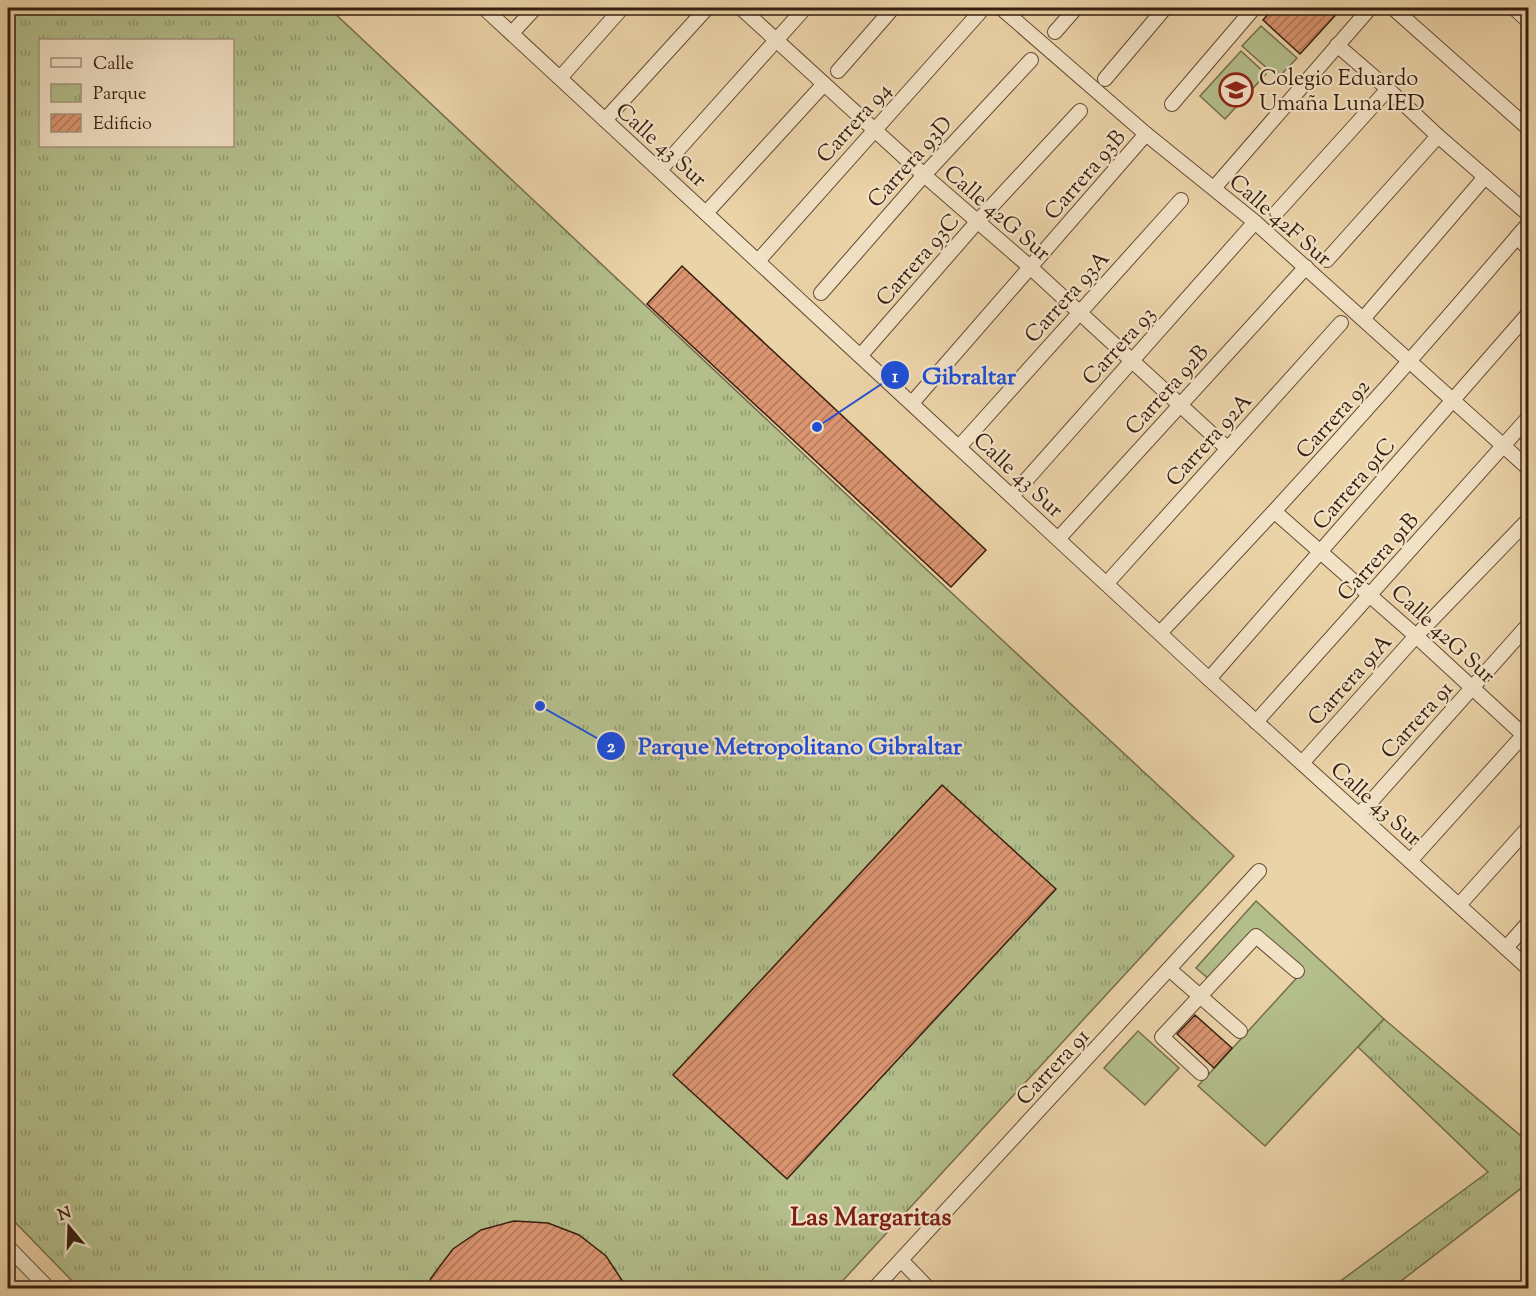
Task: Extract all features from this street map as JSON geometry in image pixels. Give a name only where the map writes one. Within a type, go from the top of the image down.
[{"type":"street","name":"Calle 43 Sur","points":[[484,8],[1209,679],[1528,968]]},
{"type":"street","points":[[512,33],[535,8]]},
{"type":"street","points":[[560,78],[622,8]]},
{"type":"street","points":[[605,120],[707,8]]},
{"type":"street","name":"Calle 42G Sur","points":[[741,8],[924,175],[1030,267],[1228,449]]},
{"type":"street","points":[[660,170],[806,8]]},
{"type":"street","points":[[838,71],[892,8]]},
{"type":"street","name":"Calle 42F Sur","points":[[1001,8],[1146,134],[1256,222],[1528,468]]},
{"type":"street","points":[[1055,32],[1076,8]]},
{"type":"street","points":[[1105,79],[1165,8]]},
{"type":"street","points":[[1172,104],[1254,8]]},
{"type":"street","points":[[1214,188],[1370,8]]},
{"type":"street","points":[[1393,8],[1528,128]]},
{"type":"street","name":"Carrera 94","points":[[758,261],[980,12]]},
{"type":"street","points":[[1337,45],[1528,214]]},
{"type":"street","name":"Carrera 93D","points":[[821,293],[924,175],[1031,60]]},
{"type":"street","points":[[706,213],[824,84]]},
{"type":"street","points":[[1277,212],[1388,88]]},
{"type":"street","name":"Carrera 93C","points":[[861,355],[977,222],[1080,111]]},
{"type":"street","name":"Carrera 93B","points":[[912,403],[1146,134]]},
{"type":"street","points":[[1327,260],[1438,136]]},
{"type":"street","points":[[1363,319],[1485,177]]},
{"type":"street","name":"Carrera 93A","points":[[959,447],[1181,200]]},
{"type":"street","name":"Carrera 93","points":[[1012,496],[1256,222]]},
{"type":"street","name":"Carrera 92","points":[[1160,633],[1275,513],[1410,362],[1528,224]]},
{"type":"street","points":[[1517,237],[1528,248]]},
{"type":"street","name":"Carrera 92B","points":[[1058,539],[1306,267]]},
{"type":"street","name":"Carrera 91C","points":[[1209,679],[1528,314]]},
{"type":"street","name":"Carrera 92A","points":[[1107,583],[1341,323]]},
{"type":"street","name":"Carrera 91B","points":[[1256,722],[1528,418]]},
{"type":"street","name":"Calle 42G Sur","points":[[1275,513],[1527,734]]},
{"type":"street","name":"Carrera 91A","points":[[1302,763],[1416,636],[1528,520]]},
{"type":"street","name":"Carrera 91","points":[[1359,815],[1528,625]]},
{"type":"street","points":[[1410,861],[1527,734]]},
{"type":"street","points":[[1459,905],[1528,828]]},
{"type":"street","name":"Carrera 91","points":[[875,1288],[1259,871]]},
{"type":"street","points":[[1506,948],[1528,923]]},
{"type":"street","points":[[1201,1073],[1162,1037],[1256,936],[1297,972]]},
{"type":"street","points":[[1169,969],[1240,1031]]},
{"type":"street","points":[[8,1247],[48,1288]]},
{"type":"street","points":[[901,1260],[928,1288]]},
{"type":"green space","points":[[8,8],[329,8],[1234,856],[836,1288],[79,1288],[8,1215]]},
{"type":"green space","points":[[1261,26],[1297,58],[1278,78],[1242,46]]},
{"type":"green space","points":[[1241,51],[1266,74],[1225,119],[1200,96]]},
{"type":"green space","points":[[1256,901],[1384,1019],[1265,1146],[1198,1086],[1303,971],[1257,929],[1210,980],[1196,968]]},
{"type":"green space","points":[[1384,1019],[1528,1142],[1528,1183],[1392,1288],[1331,1288],[1488,1172],[1358,1047]]},
{"type":"green space","points":[[1138,1031],[1179,1068],[1145,1105],[1104,1068]]},
{"type":"building","points":[[1274,8],[1342,8],[1300,54],[1263,20]]},
{"type":"building","points":[[682,266],[986,550],[951,587],[647,304]]},
{"type":"building","points":[[942,785],[1056,889],[787,1179],[673,1075]]},
{"type":"building","points":[[1195,1015],[1232,1048],[1214,1068],[1177,1034]]},
{"type":"building","points":[[514,1221],[548,1223],[579,1235],[606,1256],[627,1288],[427,1288],[431,1278],[453,1249],[481,1230]]},
{"type":"place","name":"Colegio Eduardo Umaña Luna IED","points":[[1236,90]]},
{"type":"place","name":"Gibraltar","points":[[817,427]]},
{"type":"place","name":"Parque Metropolitano Gibraltar","points":[[540,706]]},
{"type":"district","name":"Las Margaritas","points":[[871,1216]]}]
